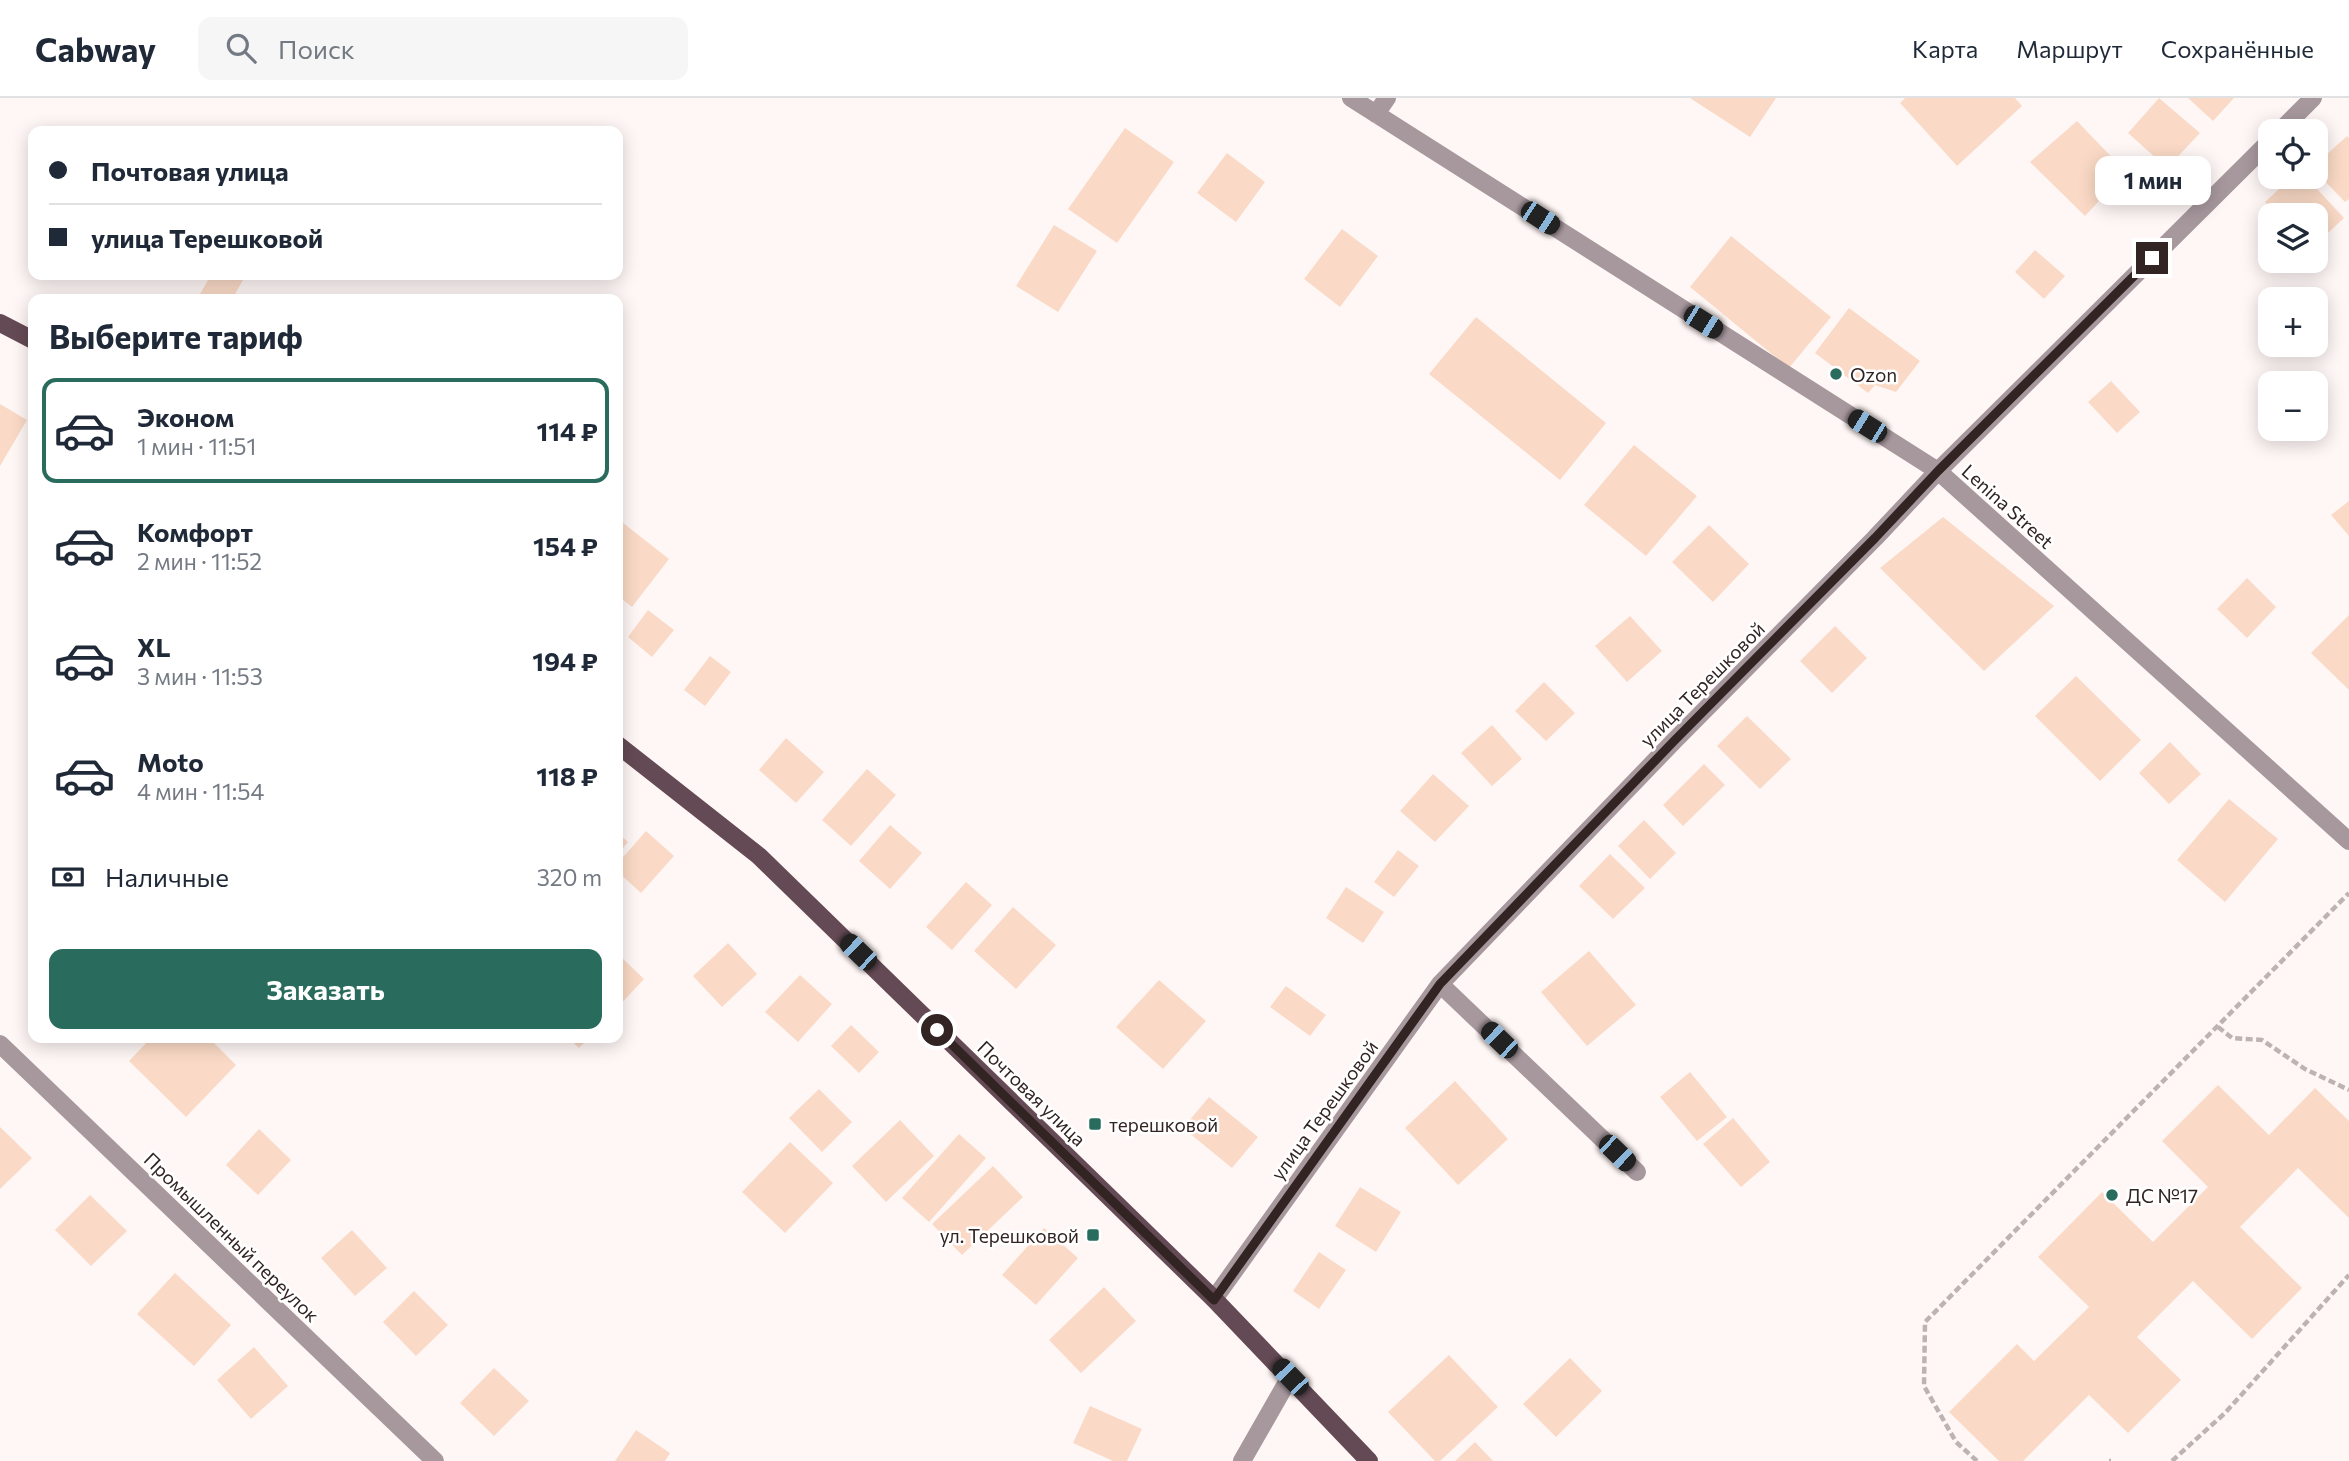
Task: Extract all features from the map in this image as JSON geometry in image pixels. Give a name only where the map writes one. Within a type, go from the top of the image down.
[{"type":"main road","points":[[0,323],[28,338]]},
{"type":"main road","name":"Почтовая улица","points":[[623,749],[759,856],[1214,1300],[1369,1461]]},
{"type":"street","name":"Lenina Street","points":[[1351,98],[1938,471],[2349,841]]},
{"type":"street","points":[[1376,114],[1387,98]]},
{"type":"street","points":[[2292,119],[2313,98]]},
{"type":"street","name":"улица Терешковой","points":[[1214,1300],[1440,984],[1938,471],[2258,153]]},
{"type":"street","points":[[1440,984],[1637,1172]]},
{"type":"street","name":"Промышленный переулок","points":[[0,1044],[435,1461]]},
{"type":"street","points":[[1242,1461],[1290,1377]]},
{"type":"path","points":[[1977,1461],[1956,1442],[1924,1386],[1925,1322],[2349,893]]},
{"type":"path","points":[[2218,1027],[2232,1038],[2262,1040],[2305,1069],[2349,1090]]},
{"type":"path","points":[[2172,1461],[2225,1413],[2349,1275]]},
{"type":"building","points":[[1690,98],[1776,98],[1750,137]]},
{"type":"building","points":[[1905,98],[2015,98],[2022,106],[1957,166],[1900,103]]},
{"type":"building","points":[[2159,98],[2200,133],[2167,168],[2128,133]]},
{"type":"building","points":[[2188,98],[2234,98],[2213,121]]},
{"type":"building","points":[[2077,121],[2126,172],[2085,216],[2030,162]]},
{"type":"building","points":[[1125,128],[1174,162],[1117,243],[1068,209]]},
{"type":"building","points":[[2347,136],[2349,138],[2349,199],[2345,202],[2328,184],[2328,153]]},
{"type":"building","points":[[1227,153],[1265,182],[1236,222],[1197,193]]},
{"type":"building","points":[[2279,189],[2317,189],[2344,218],[2328,233],[2328,203],[2265,202]]},
{"type":"building","points":[[1054,225],[1097,251],[1058,312],[1016,286]]},
{"type":"building","points":[[1342,229],[1378,256],[1340,307],[1304,279]]},
{"type":"building","points":[[1731,236],[1831,317],[1789,368],[1690,287]]},
{"type":"building","points":[[2035,250],[2065,276],[2044,299],[2015,272]]},
{"type":"building","points":[[208,280],[243,280],[235,294],[200,294]]},
{"type":"building","points":[[1849,308],[1920,361],[1896,392],[1875,385],[1868,393],[1815,353]]},
{"type":"building","points":[[1476,317],[1606,423],[1560,480],[1429,374]]},
{"type":"building","points":[[2111,381],[2140,412],[2117,433],[2088,402]]},
{"type":"building","points":[[0,404],[27,420],[0,466]]},
{"type":"building","points":[[1634,445],[1697,496],[1646,556],[1584,505]]},
{"type":"building","points":[[2349,501],[2349,536],[2331,515]]},
{"type":"building","points":[[1943,517],[2054,606],[1984,671],[1880,568]]},
{"type":"building","points":[[623,523],[669,559],[632,607],[623,600]]},
{"type":"building","points":[[1709,525],[1749,564],[1713,602],[1672,562]]},
{"type":"building","points":[[2247,578],[2276,607],[2247,638],[2217,609]]},
{"type":"building","points":[[648,610],[674,630],[652,657],[628,637]]},
{"type":"building","points":[[2349,615],[2349,690],[2311,653]]},
{"type":"building","points":[[1630,616],[1662,651],[1627,682],[1595,646]]},
{"type":"building","points":[[1835,626],[1867,658],[1832,693],[1800,661]]},
{"type":"building","points":[[710,656],[731,672],[705,706],[684,690]]},
{"type":"building","points":[[2076,676],[2141,740],[2100,781],[2035,716]]},
{"type":"building","points":[[1544,682],[1575,713],[1546,741],[1515,711]]},
{"type":"building","points":[[1747,716],[1791,759],[1760,789],[1717,746]]},
{"type":"building","points":[[1492,725],[1522,759],[1492,786],[1461,753]]},
{"type":"building","points":[[786,738],[824,772],[796,803],[759,770]]},
{"type":"building","points":[[2170,742],[2201,774],[2169,804],[2139,773]]},
{"type":"building","points":[[1704,764],[1725,785],[1683,826],[1663,805]]},
{"type":"building","points":[[867,769],[896,795],[851,846],[822,820]]},
{"type":"building","points":[[1433,774],[1469,806],[1435,842],[1400,811]]},
{"type":"building","points":[[2229,799],[2278,839],[2225,902],[2177,860]]},
{"type":"building","points":[[1644,820],[1676,853],[1650,879],[1618,846]]},
{"type":"building","points":[[890,825],[922,853],[890,889],[859,861]]},
{"type":"building","points":[[646,831],[674,856],[641,893],[623,877],[623,857]]},
{"type":"building","points":[[1398,850],[1419,866],[1394,897],[1374,882]]},
{"type":"building","points":[[1610,854],[1645,888],[1613,919],[1579,886]]},
{"type":"building","points":[[966,882],[992,905],[952,950],[926,927]]},
{"type":"building","points":[[1346,887],[1384,912],[1363,943],[1326,918]]},
{"type":"building","points":[[1013,907],[1056,945],[1016,989],[974,951]]},
{"type":"building","points":[[728,943],[757,974],[722,1007],[693,976]]},
{"type":"building","points":[[1589,951],[1636,1005],[1587,1046],[1541,992]]},
{"type":"building","points":[[623,959],[644,979],[623,1002]]},
{"type":"building","points":[[800,975],[832,1004],[798,1042],[765,1012]]},
{"type":"building","points":[[1159,980],[1206,1021],[1163,1069],[1116,1027]]},
{"type":"building","points":[[1286,986],[1326,1015],[1310,1036],[1270,1007]]},
{"type":"building","points":[[851,1025],[879,1052],[859,1073],[831,1046]]},
{"type":"building","points":[[146,1043],[214,1043],[236,1065],[186,1117],[129,1061]]},
{"type":"building","points":[[1690,1072],[1727,1117],[1697,1141],[1660,1097]]},
{"type":"building","points":[[1455,1081],[1508,1139],[1458,1185],[1405,1128]]},
{"type":"building","points":[[2218,1085],[2269,1135],[2315,1088],[2349,1121],[2349,1218],[2298,1168],[2240,1227],[2302,1288],[2252,1339],[2193,1281],[2137,1337],[2181,1380],[2128,1433],[2089,1395],[2023,1461],[1999,1461],[1949,1412],[2017,1344],[2034,1361],[2089,1307],[2038,1257],[2102,1192],[2153,1242],[2208,1187],[2162,1141]]},
{"type":"building","points":[[819,1089],[852,1122],[822,1152],[789,1118]]},
{"type":"building","points":[[1209,1097],[1258,1137],[1232,1168],[1183,1128]]},
{"type":"building","points":[[1733,1118],[1770,1162],[1741,1187],[1703,1144]]},
{"type":"building","points":[[900,1120],[934,1156],[886,1202],[852,1166]]},
{"type":"building","points":[[0,1127],[32,1158],[0,1189]]},
{"type":"building","points":[[259,1129],[291,1160],[258,1195],[226,1165]]},
{"type":"building","points":[[959,1134],[986,1158],[929,1222],[902,1198]]},
{"type":"building","points":[[790,1142],[833,1183],[785,1233],[742,1192]]},
{"type":"building","points":[[993,1166],[1023,1197],[962,1255],[932,1224]]},
{"type":"building","points":[[1360,1187],[1401,1212],[1376,1252],[1335,1226]]},
{"type":"building","points":[[90,1195],[127,1231],[91,1266],[55,1230]]},
{"type":"building","points":[[1044,1228],[1078,1258],[1036,1305],[1002,1275]]},
{"type":"building","points":[[352,1230],[387,1268],[355,1296],[321,1258]]},
{"type":"building","points":[[1319,1252],[1346,1270],[1319,1309],[1293,1291]]},
{"type":"building","points":[[175,1273],[231,1325],[194,1366],[137,1314]]},
{"type":"building","points":[[1104,1287],[1136,1321],[1081,1373],[1049,1340]]},
{"type":"building","points":[[414,1291],[448,1325],[416,1356],[383,1322]]},
{"type":"building","points":[[254,1347],[288,1386],[251,1419],[217,1380]]},
{"type":"building","points":[[1449,1355],[1498,1407],[1440,1461],[1435,1461],[1388,1412]]},
{"type":"building","points":[[1570,1358],[1602,1391],[1556,1437],[1523,1404]]},
{"type":"building","points":[[494,1368],[529,1401],[494,1436],[460,1403]]},
{"type":"building","points":[[1090,1406],[1142,1429],[1127,1461],[1113,1461],[1073,1443]]},
{"type":"building","points":[[636,1430],[670,1453],[665,1461],[615,1461]]},
{"type":"building","points":[[1475,1442],[1493,1461],[1455,1461]]},
{"type":"place","name":"Ozon","points":[[1836,374]]},
{"type":"place","name":"терешковой","points":[[1095,1124]]},
{"type":"place","name":"ДС №17","points":[[2112,1195]]},
{"type":"place","name":"ул. Терешковой","points":[[1093,1235]]},
{"type":"route","points":[[937,1030],[1214,1300],[1440,984],[1938,471],[2152,258]]}]
